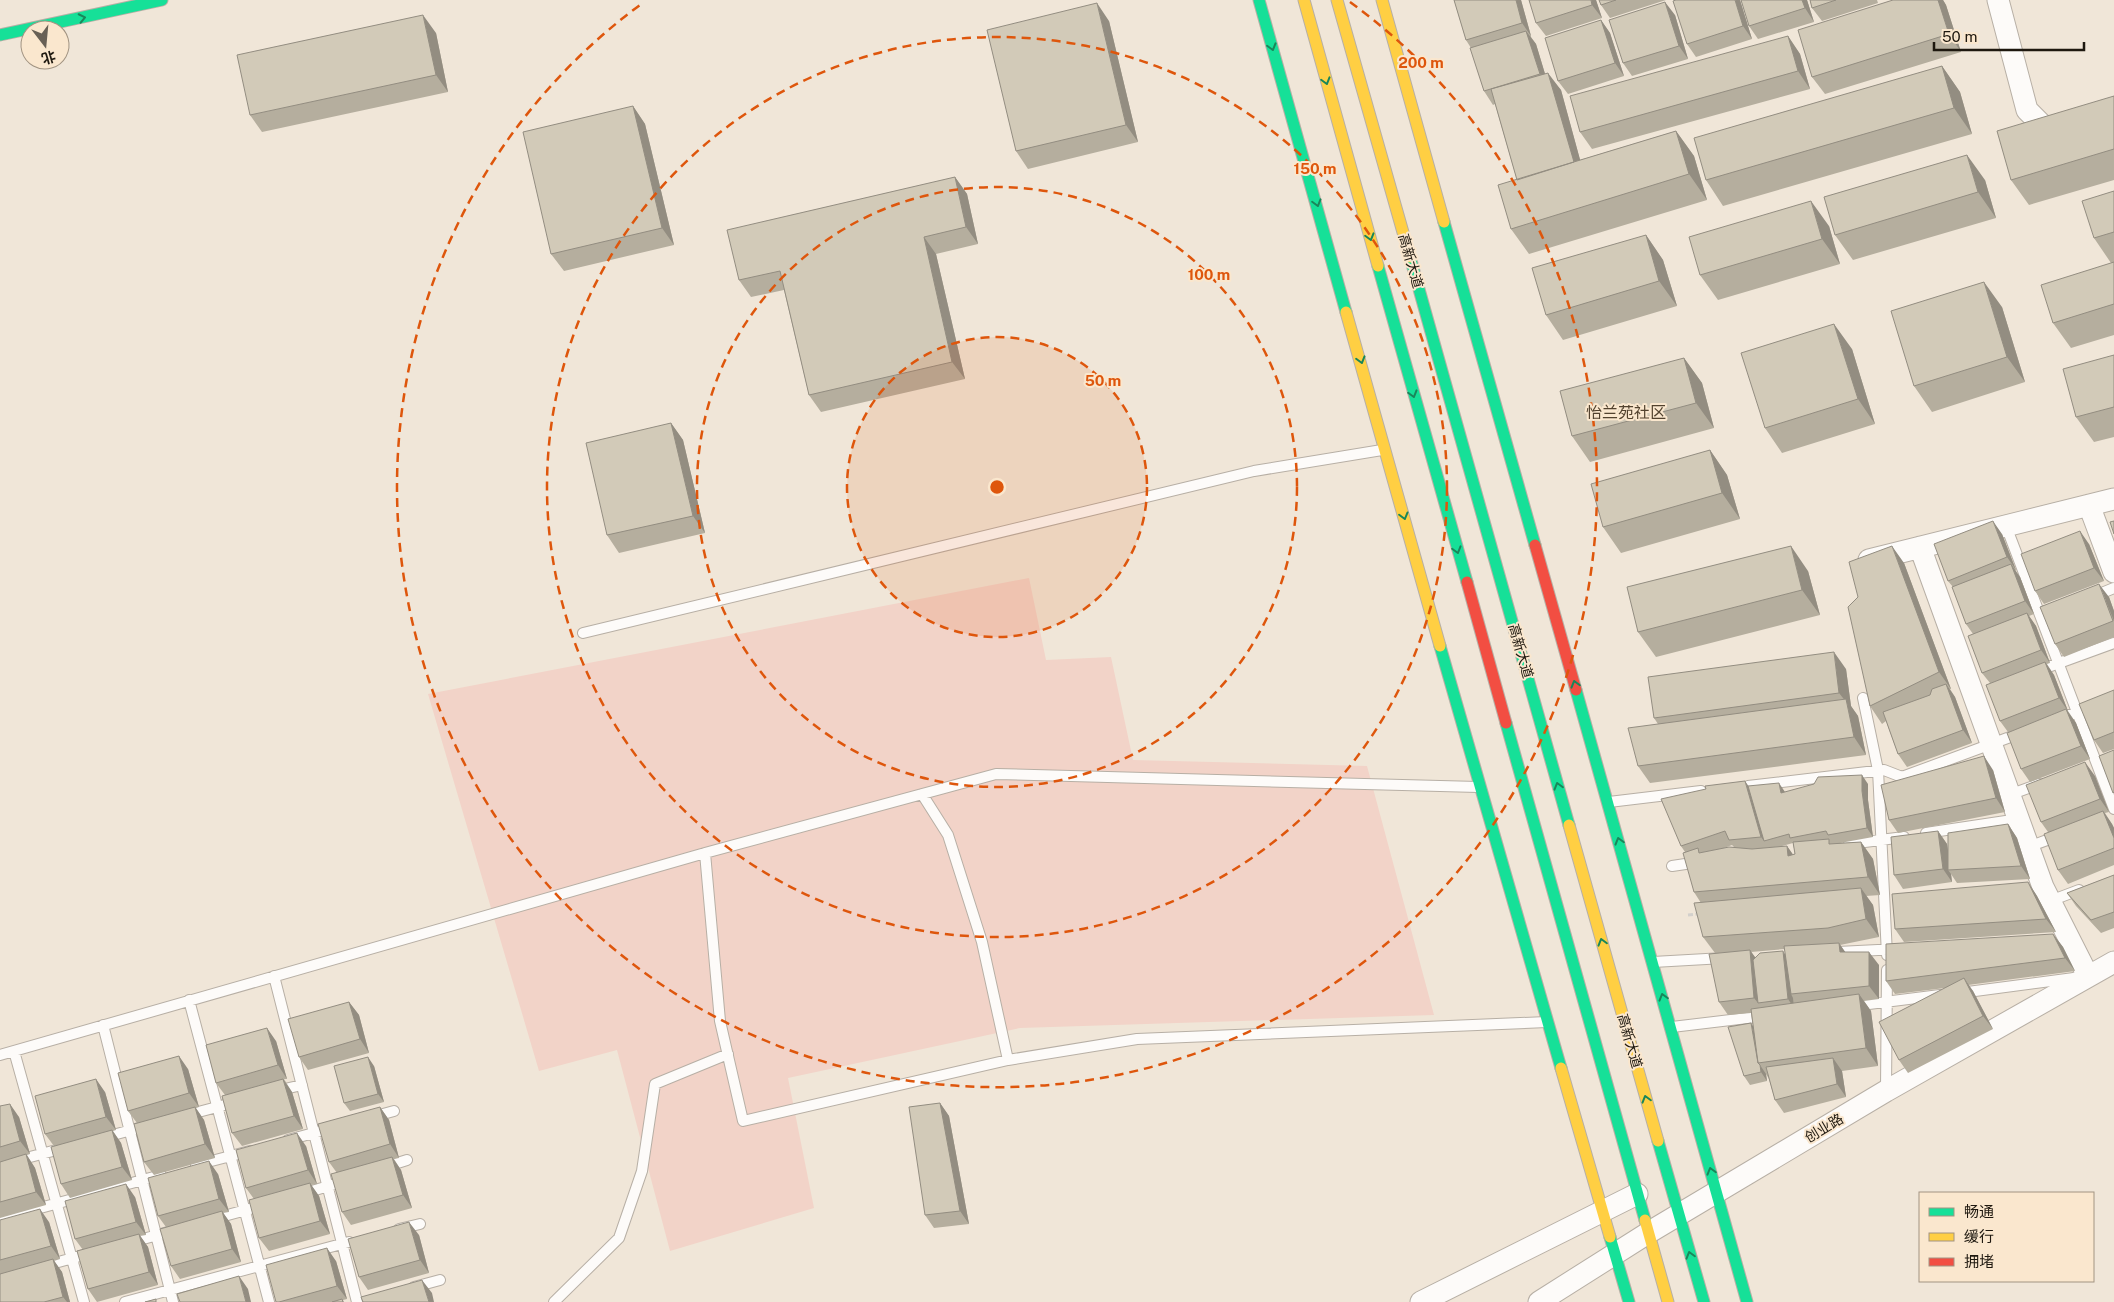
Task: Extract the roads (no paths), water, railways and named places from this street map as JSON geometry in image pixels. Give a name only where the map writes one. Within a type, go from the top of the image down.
[{"type":"main road","points":[[0,35],[162,0]]},
{"type":"main road","points":[[1259,0],[1479,787],[1628,1302]]},
{"type":"main road","points":[[1304,0],[1668,1302]]},
{"type":"main road","name":"高新大道","points":[[1337,0],[1704,1302]]},
{"type":"main road","points":[[1382,0],[1747,1302]]},
{"type":"street","points":[[1998,0],[2027,110],[2057,139],[2076,134]]},
{"type":"street","points":[[1860,562],[2114,499]]},
{"type":"street","points":[[2089,505],[2114,572]]},
{"type":"street","points":[[1920,547],[1944,601],[1977,692],[1991,744],[2019,819],[2042,892],[2064,939],[2088,976]]},
{"type":"street","name":"创业路","points":[[1539,1302],[1648,1233],[1886,1091],[2114,962]]},
{"type":"street","points":[[1422,1302],[1637,1194]]},
{"type":"lane","points":[[583,634],[1254,471],[1386,449]]},
{"type":"lane","points":[[2006,526],[2019,573],[2041,616],[2114,809]]},
{"type":"lane","points":[[2078,602],[2114,588]]},
{"type":"lane","points":[[2024,676],[2114,643]]},
{"type":"lane","points":[[1863,698],[1878,770],[1881,840],[1889,899],[1886,950],[1888,1002],[1886,1091]]},
{"type":"lane","points":[[2051,722],[2114,699]]},
{"type":"lane","points":[[1734,788],[1878,770],[1884,770],[1902,777],[2034,728]]},
{"type":"lane","points":[[0,1055],[705,853],[996,774],[1479,787]]},
{"type":"lane","points":[[2009,795],[2053,779]]},
{"type":"lane","points":[[1608,802],[1714,790]]},
{"type":"lane","points":[[922,794],[948,835],[951,844],[982,942],[1008,1060]]},
{"type":"lane","points":[[1834,846],[2019,819]]},
{"type":"lane","points":[[2028,847],[2071,831]]},
{"type":"lane","points":[[705,853],[720,1021],[743,1121],[1008,1060],[1137,1039],[1548,1022]]},
{"type":"lane","points":[[1672,866],[1710,861]]},
{"type":"lane","points":[[2042,892],[2086,887]]},
{"type":"lane","points":[[1828,953],[1906,949]]},
{"type":"lane","points":[[1652,962],[1730,958]]},
{"type":"lane","points":[[274,976],[342,1244],[362,1301]]},
{"type":"lane","points":[[1838,1008],[2088,976]]},
{"type":"lane","points":[[189,1000],[269,1302]]},
{"type":"lane","points":[[1671,1027],[1779,1014]]},
{"type":"lane","points":[[103,1025],[173,1302]]},
{"type":"lane","points":[[14,1051],[84,1302]]},
{"type":"lane","points":[[554,1302],[619,1238],[642,1171],[655,1084],[728,1054]]},
{"type":"lane","points":[[264,1095],[302,1085]]},
{"type":"lane","points":[[174,1119],[246,1100]]},
{"type":"lane","points":[[359,1121],[394,1111]]},
{"type":"lane","points":[[95,1140],[156,1124]]},
{"type":"lane","points":[[277,1143],[341,1126]]},
{"type":"lane","points":[[0,1165],[78,1144]]},
{"type":"lane","points":[[186,1168],[258,1148]]},
{"type":"lane","points":[[371,1172],[407,1160]]},
{"type":"lane","points":[[0,1219],[169,1173]]},
{"type":"lane","points":[[291,1197],[354,1178]]},
{"type":"lane","points":[[200,1223],[272,1202]]},
{"type":"lane","points":[[390,1231],[420,1224]]},
{"type":"lane","points":[[118,1246],[182,1228]]},
{"type":"lane","points":[[125,1302],[362,1239]]},
{"type":"lane","points":[[36,1268],[100,1251]]},
{"type":"lane","points":[[404,1290],[440,1280]]},
{"type":"district","name":"怡兰苑社区","points":[[1626,412]]}]
